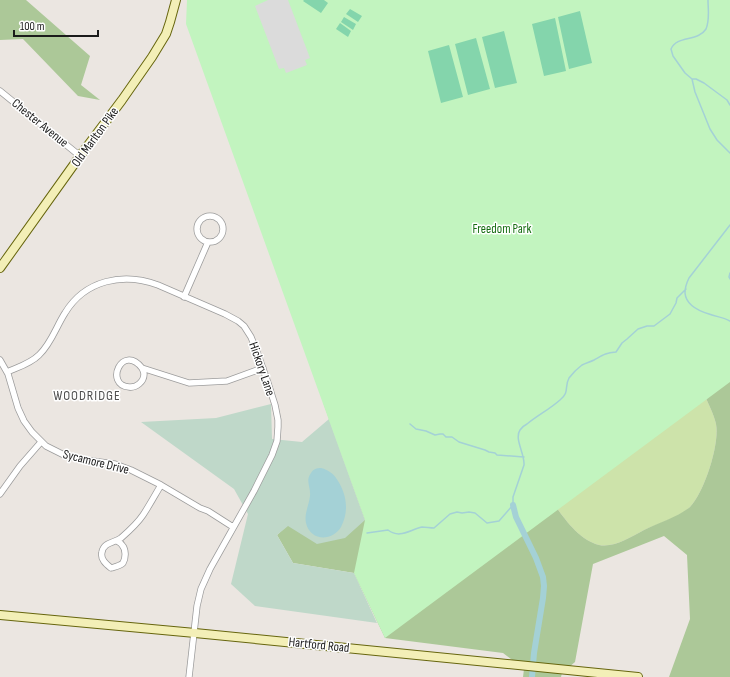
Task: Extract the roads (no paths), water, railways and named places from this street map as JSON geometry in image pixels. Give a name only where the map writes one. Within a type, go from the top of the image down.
[{"type":"street","name":"Old Marlton Pike","points":[[0,268],[122,100],[159,45],[170,22],[176,0]]},
{"type":"street","name":"Chester Avenue","points":[[0,91],[80,156]]},
{"type":"street","points":[[210,216],[217,217],[222,223],[224,230],[221,237],[215,242],[208,242],[201,239],[197,232],[198,224],[202,218],[210,216]]},
{"type":"street","points":[[184,297],[208,242]]},
{"type":"street","name":"Hickory Lane","points":[[7,372],[27,364],[40,355],[69,307],[79,296],[98,284],[111,280],[139,280],[152,283],[225,314],[244,326],[251,337],[277,413],[277,441],[254,491],[203,582],[198,599],[189,677]]},
{"type":"street","name":"Sycamore Drive","points":[[0,360],[7,372],[18,408],[28,426],[41,442],[51,450],[78,459],[107,462],[131,470],[161,485],[233,527]]},
{"type":"street","points":[[142,368],[144,374],[142,380],[137,385],[131,387],[124,386],[119,382],[116,376],[120,364],[126,360],[138,362],[142,368],[189,383],[227,381],[262,368]]},
{"type":"street","points":[[0,494],[20,466],[41,442]]},
{"type":"street","points":[[117,541],[125,550],[125,557],[122,564],[111,568],[102,557],[104,547],[111,542],[117,541],[131,529],[161,485]]},
{"type":"street","name":"Hartford Road","points":[[0,615],[194,633],[597,675],[638,677]]},
{"type":"water","points":[[321,468],[335,476],[341,486],[346,504],[344,521],[341,527],[337,532],[327,537],[316,536],[308,529],[306,523],[306,513],[310,496],[308,479],[314,470]]},
{"type":"waterway","points":[[708,0],[708,18],[706,29],[698,36],[678,42],[671,49],[673,56],[685,73],[692,79],[696,79],[704,83],[727,100],[730,105]]},
{"type":"waterway","points":[[692,79],[695,92],[710,129],[717,140],[730,153]]},
{"type":"waterway","points":[[730,225],[689,278],[685,289],[688,301],[697,309],[730,321]]},
{"type":"waterway","points":[[730,273],[730,279]]},
{"type":"waterway","points":[[367,533],[388,530],[392,533],[401,534],[422,527],[434,528],[450,514],[457,512],[475,513],[487,523],[499,521],[513,505],[513,497],[524,465],[518,438],[518,434],[521,429],[563,397],[566,392],[569,378],[580,366],[604,354],[616,352],[622,343],[638,329],[647,326],[654,326],[670,314],[677,298],[686,289]]},
{"type":"waterway","points":[[410,424],[416,429],[435,435],[443,434],[446,437],[452,437],[459,442],[495,453],[497,455],[524,457]]},
{"type":"waterway","points":[[513,505],[516,517],[536,558],[543,577],[544,586],[532,677]]},
{"type":"district","name":"WOODRIDGE","points":[[87,395]]},
{"type":"park label","name":"Freedom Park","points":[[502,229]]}]
